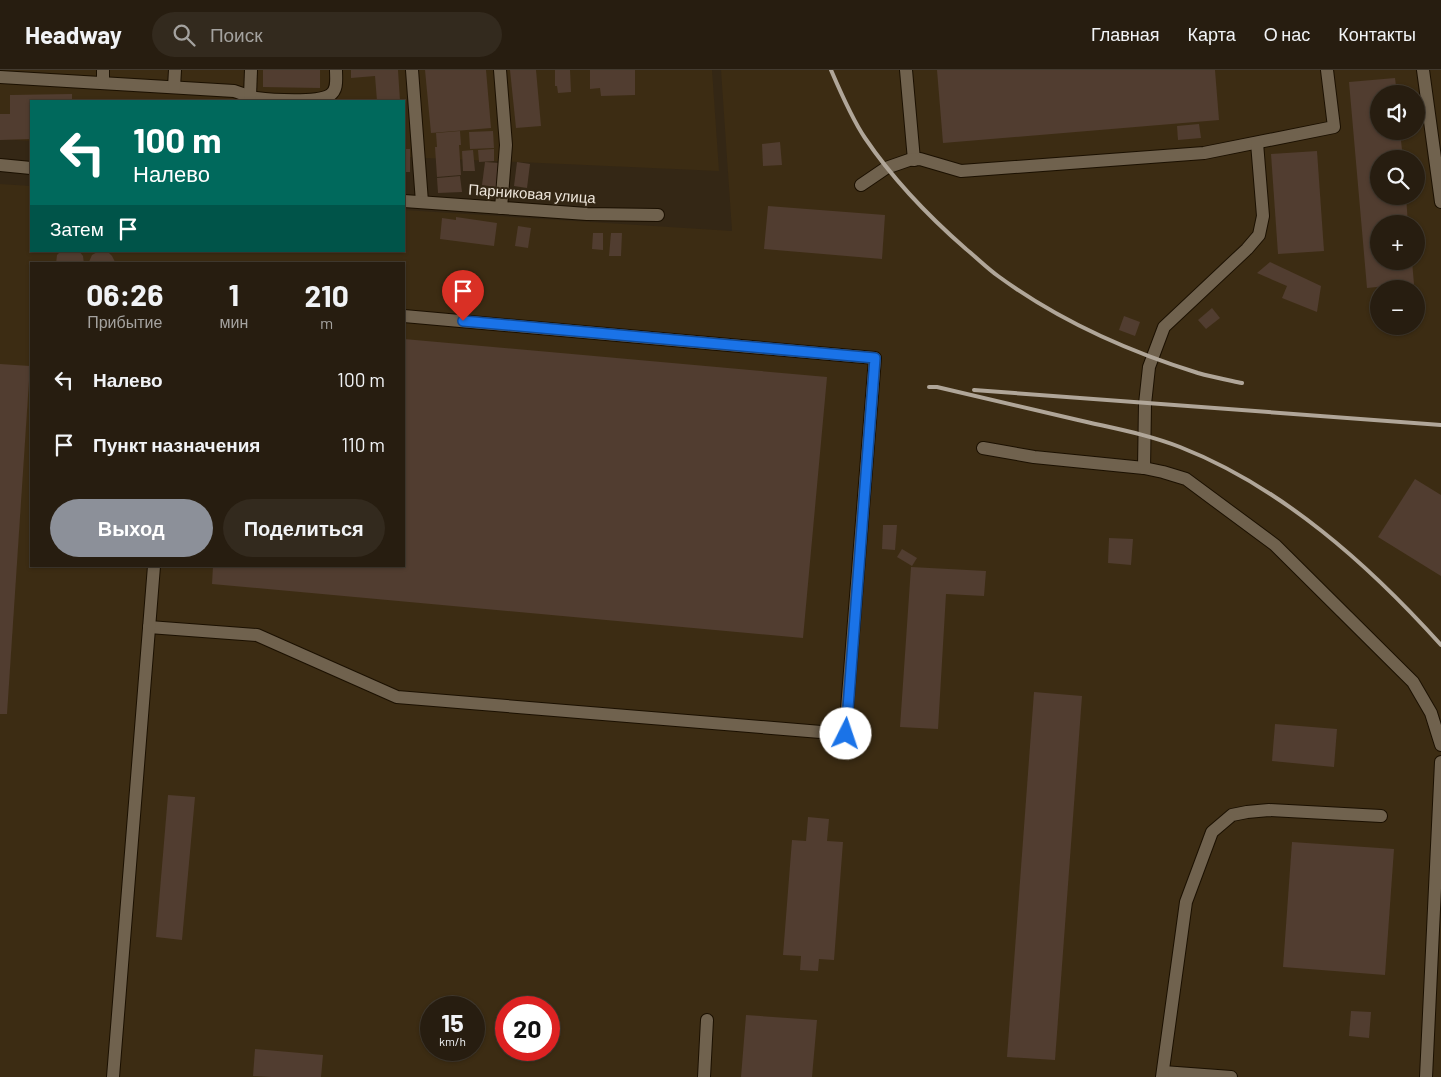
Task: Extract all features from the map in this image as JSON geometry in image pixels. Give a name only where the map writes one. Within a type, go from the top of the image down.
[{"type":"lane","points":[[174,87],[175,70]]},
{"type":"lane","points":[[250,96],[251,70]]},
{"type":"lane","points":[[0,77],[33,74],[103,76],[174,87],[234,91],[254,98],[310,100],[323,98],[331,94],[336,86],[336,70]]},
{"type":"lane","points":[[412,70],[422,202]]},
{"type":"lane","points":[[500,70],[506,145],[501,208]]},
{"type":"lane","points":[[906,70],[914,160]]},
{"type":"lane","points":[[861,185],[886,168],[909,160],[920,159],[961,171],[1204,153],[1334,127],[1328,70]]},
{"type":"lane","points":[[1422,70],[1441,202]]},
{"type":"lane","points":[[1144,468],[1145,404],[1149,367],[1164,327],[1247,249],[1259,235],[1263,216],[1258,142]]},
{"type":"lane","points":[[0,166],[30,168]]},
{"type":"lane","name":"Парниковая улица","points":[[405,201],[587,214],[658,215]]},
{"type":"lane","points":[[149,627],[257,634],[397,697],[846,734],[875,358],[405,316]]},
{"type":"lane","points":[[983,448],[1034,457],[1144,468],[1186,479],[1275,545],[1413,682],[1431,713],[1441,745]]},
{"type":"lane","points":[[113,1077],[154,567]]},
{"type":"lane","points":[[1426,1077],[1441,762]]},
{"type":"lane","points":[[1231,1077],[1163,1074],[1186,902],[1212,832],[1232,815],[1269,810],[1381,816]]},
{"type":"lane","points":[[704,1077],[708,1020]]},
{"type":"shaded area","points":[[0,70],[712,70],[719,171],[405,157],[405,100],[30,100],[30,141],[0,139]]},
{"type":"shaded area","points":[[721,70],[1441,70],[1441,1077],[0,1077],[0,184],[30,186],[30,252],[405,252],[405,210],[732,231]]},
{"type":"building","points":[[263,70],[320,70],[320,88],[263,87]]},
{"type":"building","points":[[351,70],[398,70],[400,100],[377,100],[375,76],[351,78]]},
{"type":"building","points":[[425,70],[486,70],[491,128],[431,133]]},
{"type":"building","points":[[510,70],[536,70],[541,126],[516,128]]},
{"type":"building","points":[[555,70],[570,70],[571,92],[558,93],[557,86],[555,86]]},
{"type":"building","points":[[590,70],[635,70],[635,95],[601,96],[600,88],[590,89]]},
{"type":"building","points":[[937,70],[1215,70],[1219,120],[943,143]]},
{"type":"building","points":[[1395,78],[1396,85],[1370,85],[1370,140],[1401,140],[1402,150],[1370,150],[1370,205],[1407,205],[1407,215],[1370,215],[1370,270],[1413,270],[1414,280],[1370,280],[1370,288],[1367,288],[1349,82]]},
{"type":"building","points":[[72,94],[72,100],[30,100],[30,139],[0,140],[0,114],[10,114],[10,95]]},
{"type":"building","points":[[1199,124],[1201,138],[1178,140],[1177,126]]},
{"type":"building","points":[[460,131],[461,175],[437,177],[436,133]]},
{"type":"building","points":[[493,131],[494,148],[470,149],[469,132]]},
{"type":"building","points":[[780,142],[782,165],[763,166],[762,144]]},
{"type":"building","points":[[405,149],[410,149],[410,172],[405,172]]},
{"type":"building","points":[[494,149],[494,161],[479,162],[478,150]]},
{"type":"building","points":[[473,150],[475,171],[463,171],[462,151]]},
{"type":"building","points":[[1317,151],[1324,251],[1278,254],[1271,154]]},
{"type":"building","points":[[485,162],[499,163],[496,187],[482,185]]},
{"type":"building","points":[[517,162],[530,164],[527,188],[514,186]]},
{"type":"building","points":[[460,176],[462,192],[438,193],[437,178]]},
{"type":"building","points":[[768,206],[885,215],[882,259],[764,249]]},
{"type":"building","points":[[456,217],[497,223],[494,246],[440,239],[442,218],[456,220]]},
{"type":"building","points":[[518,226],[531,228],[528,248],[515,246]]},
{"type":"building","points":[[593,233],[603,233],[603,250],[592,249]]},
{"type":"building","points":[[611,233],[622,233],[621,256],[609,256]]},
{"type":"building","points":[[60,252],[80,252],[83,256],[84,262],[56,262],[57,255]]},
{"type":"building","points":[[97,252],[109,253],[115,262],[89,262],[92,255]]},
{"type":"building","points":[[1270,262],[1321,286],[1317,312],[1282,298],[1287,286],[1257,273]]},
{"type":"building","points":[[1212,308],[1220,318],[1206,329],[1198,320]]},
{"type":"building","points":[[1124,316],[1140,322],[1135,336],[1119,330]]},
{"type":"building","points":[[405,339],[827,377],[803,638],[212,584],[213,567],[405,567]]},
{"type":"building","points":[[0,364],[30,366],[7,714],[0,714]]},
{"type":"building","points":[[1415,479],[1441,495],[1441,576],[1378,537]]},
{"type":"building","points":[[883,525],[897,525],[895,550],[882,549]]},
{"type":"building","points":[[1109,538],[1133,539],[1131,565],[1108,563]]},
{"type":"building","points":[[902,549],[917,558],[912,566],[897,557]]},
{"type":"building","points":[[911,567],[986,571],[984,596],[946,594],[938,729],[900,727]]},
{"type":"building","points":[[1034,692],[1082,696],[1055,1060],[1007,1057]]},
{"type":"building","points":[[1275,724],[1337,729],[1334,767],[1272,761]]},
{"type":"building","points":[[168,795],[195,797],[182,940],[156,937]]},
{"type":"building","points":[[808,817],[829,819],[827,841],[843,842],[834,960],[819,959],[818,971],[800,970],[801,956],[783,955],[792,840],[806,841]]},
{"type":"building","points":[[1292,842],[1394,849],[1385,975],[1283,967]]},
{"type":"building","points":[[1351,1011],[1371,1012],[1369,1038],[1349,1036]]},
{"type":"building","points":[[746,1015],[817,1020],[812,1077],[741,1077]]},
{"type":"building","points":[[255,1049],[323,1055],[321,1077],[253,1076]]},
{"type":"railway","points":[[831,70],[855,122],[888,169],[938,223],[994,273],[1045,307],[1094,333],[1171,364],[1198,373],[1242,383]]},
{"type":"railway","points":[[929,387],[937,387],[1142,435],[1168,442],[1218,464],[1254,484],[1322,531],[1384,586],[1441,645]]},
{"type":"railway","points":[[974,390],[1441,425]]},
{"type":"route","points":[[463,321],[875,358],[846,734]]}]
